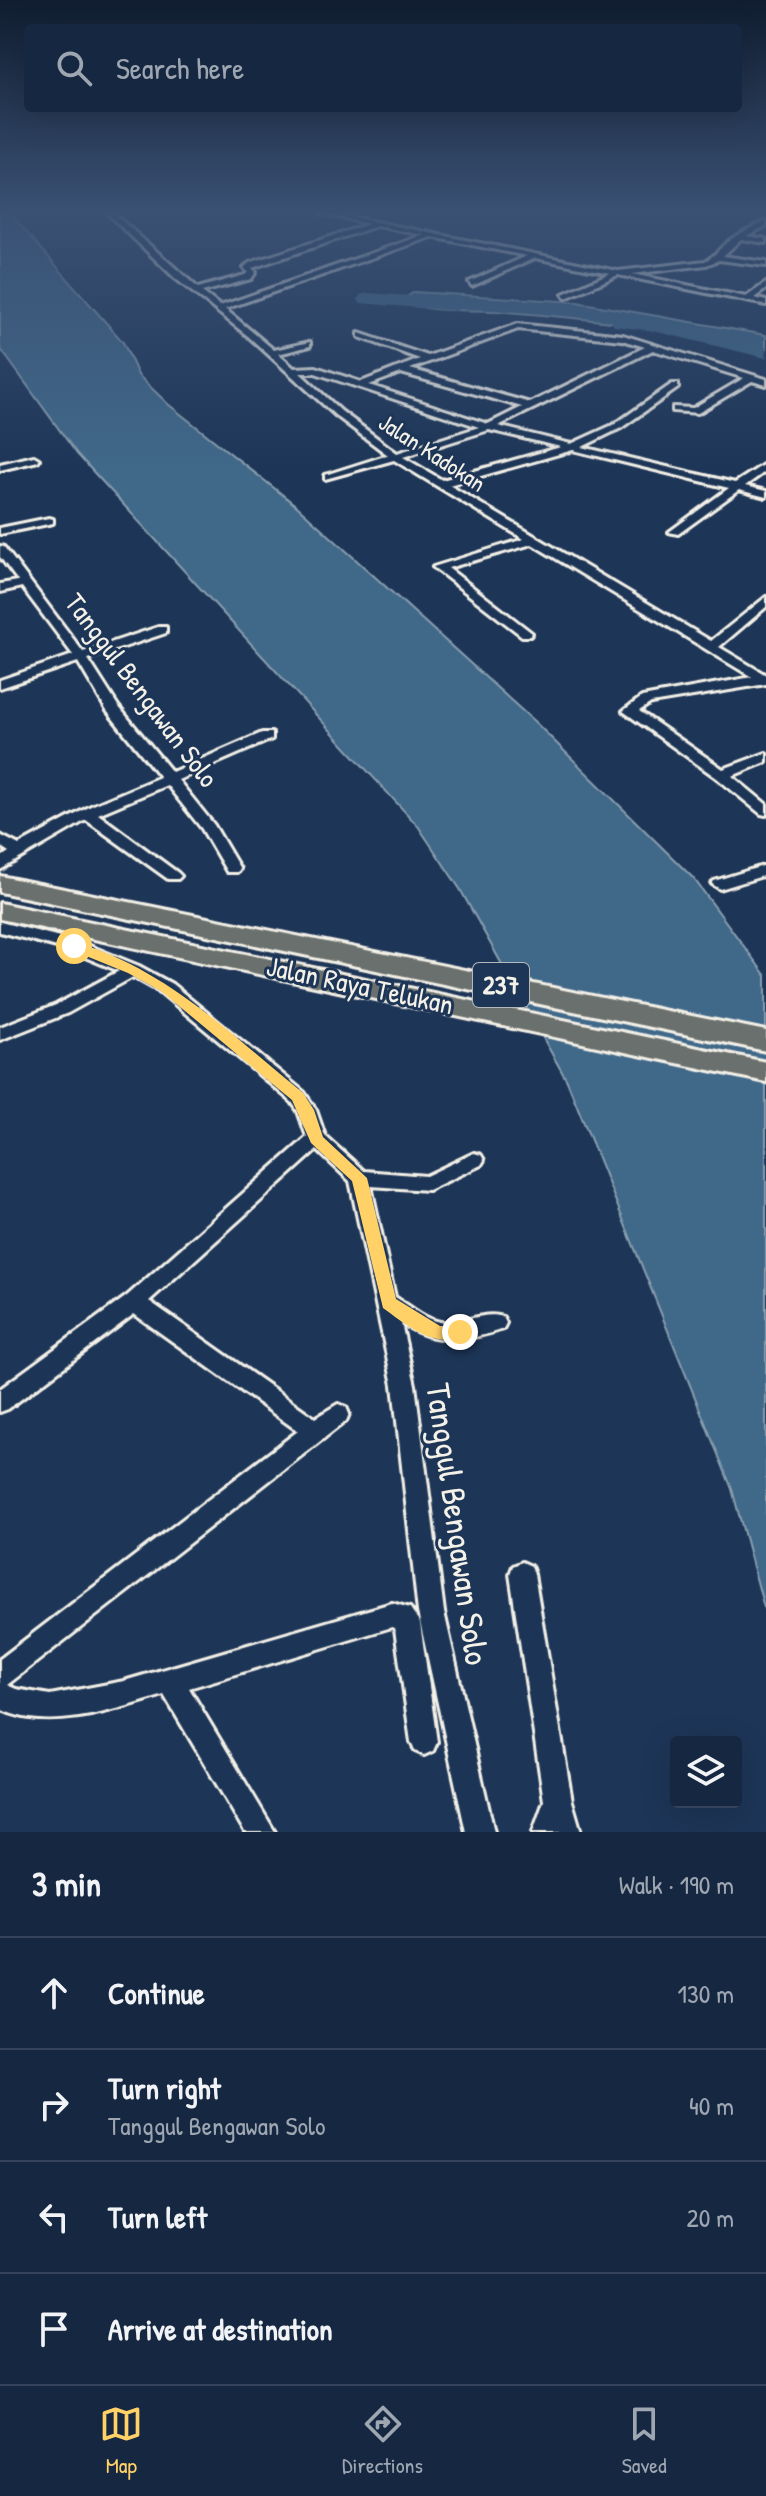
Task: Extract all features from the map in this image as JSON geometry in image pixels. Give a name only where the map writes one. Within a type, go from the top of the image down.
[{"type":"main road","name":"Jalan Raya Telukan","points":[[0,884],[237,947],[766,1072]]},
{"type":"main road","name":"Jalan Raya Telukan","points":[[0,911],[607,1006],[766,1041]]},
{"type":"street","name":"Jalan Kadokan","points":[[205,298],[338,413],[398,458],[762,678]]},
{"type":"street","points":[[218,309],[248,298]]},
{"type":"street","points":[[748,299],[766,303]]},
{"type":"street","points":[[360,385],[517,326],[603,335],[766,382]]},
{"type":"street","points":[[362,335],[430,360]]},
{"type":"street","points":[[272,353],[307,344]]},
{"type":"street","points":[[329,477],[398,458],[489,427],[652,347]]},
{"type":"street","points":[[292,371],[316,370],[489,427],[766,494]]},
{"type":"street","points":[[402,370],[532,407]]},
{"type":"street","points":[[676,409],[699,409],[750,378]]},
{"type":"street","points":[[440,484],[573,447],[618,426],[675,386]]},
{"type":"street","points":[[0,467],[34,459]]},
{"type":"street","points":[[674,532],[766,466]]},
{"type":"street","points":[[0,531],[49,521]]},
{"type":"street","points":[[526,633],[439,567],[533,540]]},
{"type":"street","name":"Tanggul Bengawan Solo","points":[[0,549],[80,656],[112,708],[209,828],[232,869]]},
{"type":"street","points":[[0,588],[23,583]]},
{"type":"street","points":[[710,648],[766,601]]},
{"type":"street","points":[[0,684],[162,630]]},
{"type":"street","points":[[766,664],[762,678],[647,700],[630,711],[722,775],[766,811]]},
{"type":"street","points":[[0,865],[18,851],[88,814],[220,760],[267,736]]},
{"type":"street","points":[[722,775],[766,757]]},
{"type":"street","points":[[88,814],[173,876]]},
{"type":"street","points":[[0,840],[18,851]]},
{"type":"street","points":[[720,884],[766,870]]},
{"type":"street","points":[[0,927],[74,946],[133,970],[166,988],[298,1097],[307,1110],[317,1139],[359,1178],[428,1183],[474,1160]]},
{"type":"street","points":[[0,1034],[62,1009],[133,970]]},
{"type":"street","points":[[0,1402],[134,1302],[317,1139]]},
{"type":"street","name":"Tanggul Bengawan Solo","points":[[359,1178],[389,1303],[404,1385],[431,1612],[480,1832]]},
{"type":"street","points":[[134,1302],[314,1430]]},
{"type":"street","points":[[389,1303],[439,1334],[495,1323]]},
{"type":"street","points":[[0,1675],[338,1414]]},
{"type":"street","points":[[522,1574],[558,1801],[567,1832]]},
{"type":"street","points":[[0,1695],[13,1702],[50,1708],[170,1681],[392,1615],[401,1617],[407,1623],[424,1742]]},
{"type":"street","points":[[170,1681],[261,1832]]},
{"type":"street","points":[[547,1832],[558,1801]]},
{"type":"water","points":[[0,298],[85,298],[123,342],[138,375],[168,404],[298,507],[537,724],[694,879],[766,976],[766,1615],[732,1489],[567,1081],[460,889],[418,826],[77,454],[0,348]]},
{"type":"water","points":[[520,298],[577,302],[766,335],[766,349],[631,324],[446,310],[420,307],[404,299]]},
{"type":"waterway","points":[[367,299],[456,305]]},
{"type":"waterway","points":[[621,322],[654,325],[766,352]]},
{"type":"route","points":[[74,946],[133,970],[166,988],[298,1097],[307,1110],[317,1139],[359,1178],[389,1303],[439,1334],[460,1332]]}]
